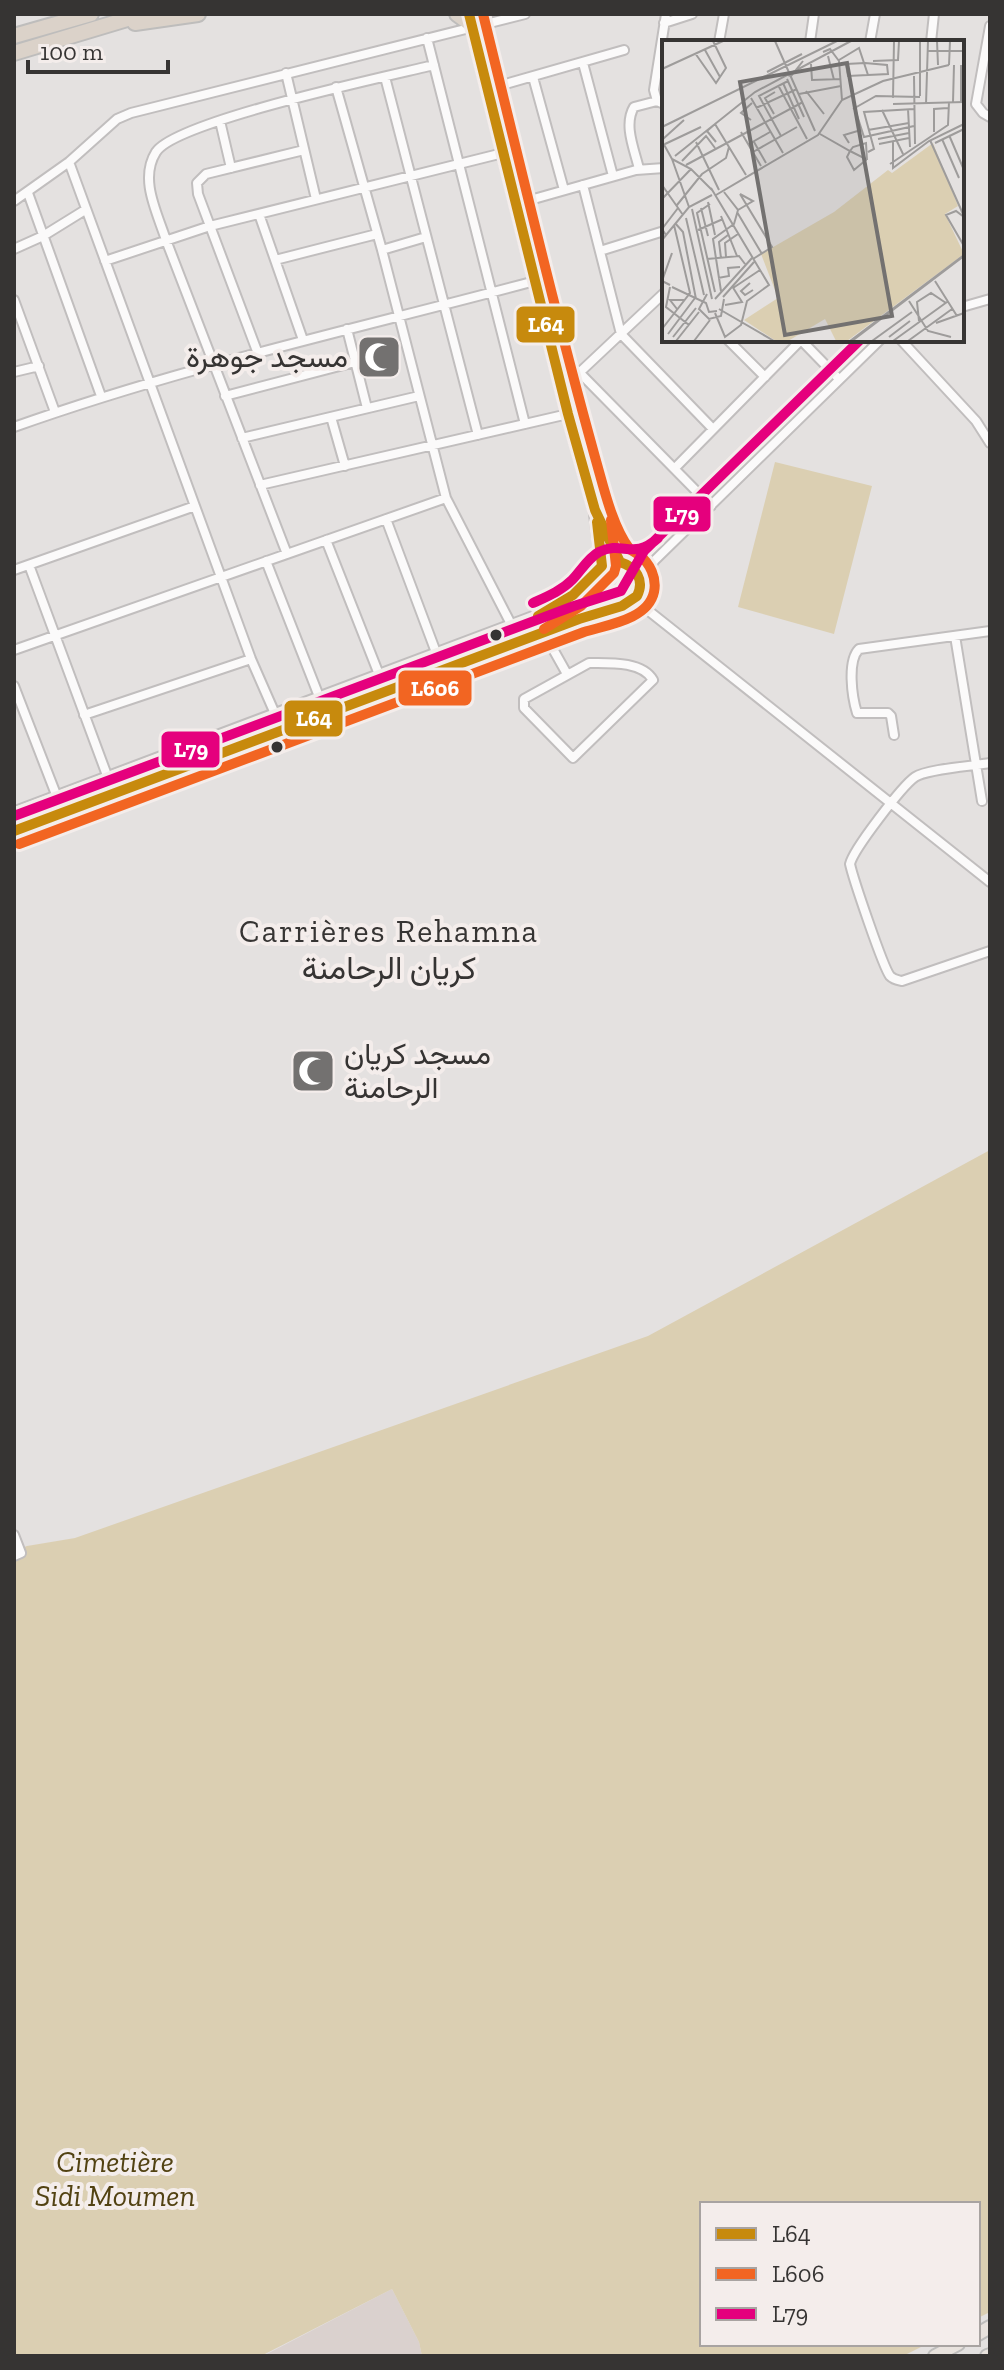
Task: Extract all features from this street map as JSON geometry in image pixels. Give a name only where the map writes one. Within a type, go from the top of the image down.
[{"type":"highway","points":[[14,36],[87,19],[144,14]]},
{"type":"highway","points":[[14,53],[87,19],[198,14]]},
{"type":"highway","points":[[457,14],[471,20]]},
{"type":"main road","points":[[935,2356],[954,2346]]},
{"type":"street","points":[[14,201],[69,162],[117,119],[427,38],[471,20],[525,14]]},
{"type":"street","points":[[639,169],[629,126],[630,114],[634,107],[660,102],[654,90],[665,18],[692,14]]},
{"type":"street","points":[[719,40],[724,14]]},
{"type":"street","points":[[810,40],[814,14]]},
{"type":"street","points":[[870,40],[875,14]]},
{"type":"street","points":[[931,40],[934,14]]},
{"type":"street","points":[[471,20],[568,414],[595,510],[600,570],[594,585],[602,602],[613,607]]},
{"type":"street","points":[[990,26],[986,62],[976,104],[990,117]]},
{"type":"street","points":[[427,38],[525,424]]},
{"type":"street","points":[[488,89],[624,50]]},
{"type":"street","points":[[583,63],[613,176]]},
{"type":"street","points":[[287,554],[166,240],[150,190],[152,159],[167,141],[220,121],[336,87],[434,65]]},
{"type":"street","points":[[286,73],[316,199]]},
{"type":"street","points":[[385,77],[478,435]]},
{"type":"street","points":[[533,77],[564,190]]},
{"type":"street","points":[[336,87],[446,498],[512,626]]},
{"type":"street","points":[[220,121],[231,168]]},
{"type":"street","points":[[257,351],[198,194],[197,183],[206,174],[304,150]]},
{"type":"street","points":[[105,261],[210,226],[503,153]]},
{"type":"street","points":[[69,162],[251,659],[276,716]]},
{"type":"street","points":[[516,204],[639,169],[662,168]]},
{"type":"street","points":[[583,185],[621,334],[713,429]]},
{"type":"street","points":[[28,193],[101,396]]},
{"type":"street","points":[[14,249],[43,236],[85,210]]},
{"type":"street","points":[[259,214],[303,340]]},
{"type":"street","points":[[600,251],[662,232]]},
{"type":"street","points":[[275,260],[377,234]]},
{"type":"street","points":[[382,250],[426,237]]},
{"type":"street","points":[[14,427],[101,396],[212,363],[535,281]]},
{"type":"street","points":[[562,389],[662,295]]},
{"type":"street","points":[[964,306],[990,299]]},
{"type":"street","points":[[14,300],[55,412]]},
{"type":"street","points":[[347,329],[367,408]]},
{"type":"street","points":[[730,342],[765,377]]},
{"type":"street","points":[[675,468],[799,342]]},
{"type":"street","points":[[803,342],[839,379]]},
{"type":"street","points":[[14,831],[613,607],[627,605],[635,600],[654,561],[878,342]]},
{"type":"street","points":[[903,342],[987,431],[990,443]]},
{"type":"street","points":[[225,396],[355,362]]},
{"type":"street","points":[[14,372],[39,366]]},
{"type":"street","points":[[579,372],[711,506]]},
{"type":"street","points":[[242,438],[419,396]]},
{"type":"street","points":[[260,485],[568,414]]},
{"type":"street","points":[[331,417],[345,466]]},
{"type":"street","points":[[14,650],[446,498]]},
{"type":"street","points":[[14,570],[195,506]]},
{"type":"street","points":[[595,510],[625,564],[638,574],[640,585]]},
{"type":"street","points":[[386,519],[443,671]]},
{"type":"street","points":[[326,540],[380,677]]},
{"type":"street","points":[[266,561],[320,699]]},
{"type":"street","points":[[14,813],[512,626],[561,605],[579,593],[600,570],[654,561]]},
{"type":"street","points":[[29,565],[108,778]]},
{"type":"street","points":[[635,600],[990,882]]},
{"type":"street","points":[[894,735],[888,713],[857,713],[855,652],[990,631]]},
{"type":"street","points":[[544,633],[567,674]]},
{"type":"street","points":[[955,636],[982,801]]},
{"type":"street","points":[[84,715],[251,659]]},
{"type":"street","points":[[594,663],[638,667],[653,680],[573,758],[522,703],[567,674],[594,663]]},
{"type":"street","points":[[14,686],[57,797]]},
{"type":"street","points":[[990,763],[916,776],[891,803],[854,853],[850,864],[891,976],[902,981],[990,951]]},
{"type":"street","points":[[14,1535],[21,1553],[14,1556]]},
{"type":"shaded area","points":[[392,2289],[419,2342],[422,2356],[263,2356]]},
{"type":"green space","points":[[775,462],[872,486],[834,634],[738,607]]},
{"type":"green space","name":"Cimetière Sidi Moumen","points":[[990,1150],[990,2312],[980,2317],[980,2202],[700,2202],[700,2346],[923,2346],[903,2356],[422,2356],[419,2342],[392,2289],[261,2356],[14,2356],[14,1551],[75,1538],[648,1336]]},
{"type":"transit line","name":"L64","points":[[14,831],[579,619],[622,606],[637,596],[640,585],[638,575],[620,562],[595,510],[568,414],[469,14]]},
{"type":"transit line","name":"L606","points":[[19,844],[584,632],[625,620],[644,609],[650,601],[655,587],[652,571],[624,541],[602,484],[483,14]]},
{"type":"transit line","name":"L79","points":[[14,816],[621,591],[644,551],[858,342]]},
{"type":"transit line","name":"L606","points":[[544,629],[581,606],[614,573],[611,520]]},
{"type":"transit line","name":"L64","points":[[538,616],[573,595],[602,566],[597,522]]},
{"type":"transit line","name":"L79","points":[[533,603],[568,584],[599,552],[615,548],[642,548],[658,538]]},
{"type":"place","name":"مسجد جوهرة","points":[[379,357]]},
{"type":"place","name":"مسجد كريان الرحامنة","points":[[313,1071]]},
{"type":"district","name":"Carrières Rehamna كريان الرحامنة","points":[[389,950]]}]
